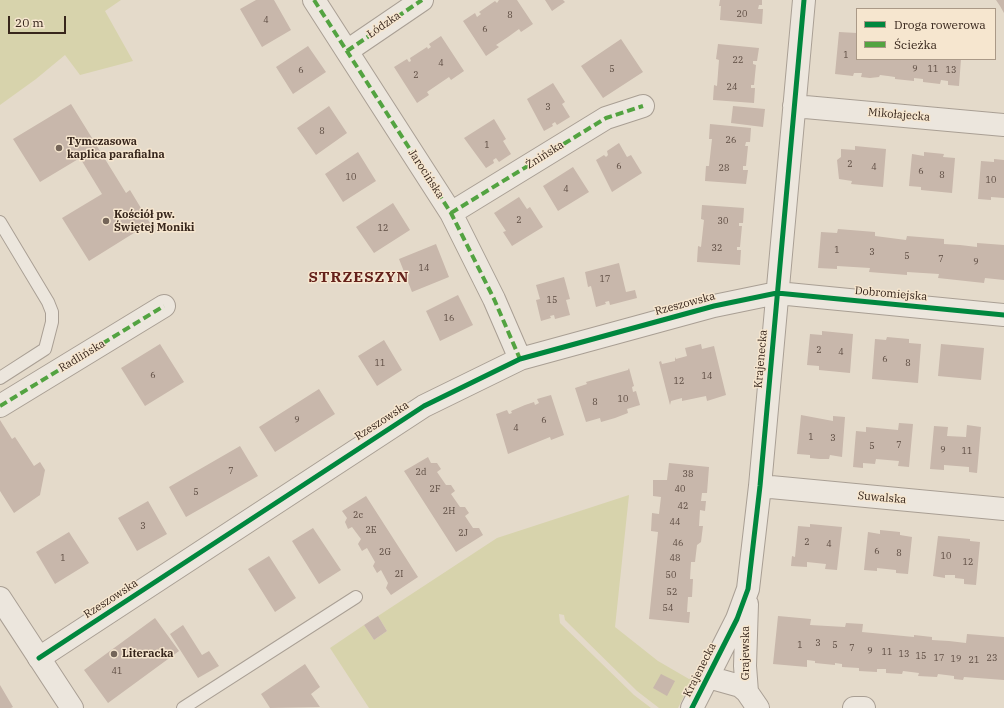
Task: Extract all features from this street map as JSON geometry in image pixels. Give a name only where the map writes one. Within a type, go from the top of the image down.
[{"type":"street","name":"Jarocińska","points":[[314,0],[451,213],[494,299],[520,359]]},
{"type":"street","name":"Łódzka","points":[[347,51],[422,0]]},
{"type":"street","name":"Krajenecka","points":[[692,708],[737,619],[748,589],[760,486],[804,0]]},
{"type":"street","name":"Żnińska","points":[[451,213],[606,118],[643,106]]},
{"type":"street","name":"Mikołajecka","points":[[794,106],[1004,125]]},
{"type":"street","name":"Dobromiejska","points":[[777,293],[1004,315]]},
{"type":"street","name":"Rzeszowska","points":[[39,658],[424,406],[520,359],[714,306],[777,293]]},
{"type":"street","name":"Radlińska","points":[[0,406],[164,306]]},
{"type":"street","name":"Suwalska","points":[[760,486],[1004,509]]},
{"type":"street","name":"Grajewska","points":[[748,589],[745,666],[752,700]]},
{"type":"street","points":[[0,598],[72,708]]},
{"type":"street","name":"Grajewska","points":[[708,677],[731,682],[752,700]]},
{"type":"street","points":[[854,708],[864,708]]},
{"type":"lane","points":[[0,222],[48,302],[52,312],[52,322],[45,348],[0,378]]},
{"type":"lane","points":[[183,708],[356,597]]},
{"type":"shaded area","points":[[0,0],[121,0],[105,11],[133,61],[80,75],[65,55],[36,79],[0,105]]},
{"type":"shaded area","points":[[629,495],[615,627],[658,661],[689,679],[693,678],[678,708],[659,708],[637,691],[565,620],[564,615],[559,614],[560,623],[634,695],[651,708],[369,708],[330,648],[364,625],[374,640],[387,631],[378,616],[497,538]]},
{"type":"building","points":[[256,0],[274,0],[291,30],[262,47],[240,9]]},
{"type":"building","points":[[499,0],[517,0],[533,24],[521,32],[519,29],[496,45],[499,47],[486,56],[463,21],[475,13],[477,17],[481,14],[479,12],[495,1],[497,3]]},
{"type":"building","points":[[545,0],[563,0],[565,2],[552,11]]},
{"type":"building","points":[[720,0],[762,0],[762,5],[759,5],[758,9],[763,9],[762,24],[720,20]]},
{"type":"building","points":[[996,0],[1004,0],[1004,13],[1000,6]]},
{"type":"building","points":[[839,32],[856,33],[856,60],[961,60],[959,86],[948,85],[948,81],[941,80],[940,84],[923,82],[923,79],[914,78],[914,81],[895,79],[895,77],[880,75],[879,77],[870,78],[861,77],[862,73],[854,73],[853,76],[835,74]]},
{"type":"building","points":[[441,36],[464,71],[451,80],[449,77],[427,92],[429,95],[417,103],[394,67],[407,59],[409,62],[411,61],[410,58],[427,47],[428,49],[431,47],[429,44]]},
{"type":"building","points":[[621,39],[643,72],[603,98],[581,66]]},
{"type":"building","points":[[718,44],[759,48],[757,61],[753,61],[753,64],[756,65],[754,85],[751,85],[751,88],[755,88],[754,103],[713,100],[714,85],[717,86],[719,60],[716,59]]},
{"type":"building","points":[[308,46],[326,72],[293,94],[276,67]]},
{"type":"building","points":[[553,83],[565,102],[562,104],[570,117],[557,125],[555,122],[552,124],[553,126],[544,131],[527,99]]},
{"type":"building","points":[[71,104],[126,193],[130,190],[150,223],[89,261],[62,218],[102,194],[80,158],[40,182],[13,139]]},
{"type":"building","points":[[329,106],[347,133],[316,155],[297,128]]},
{"type":"building","points":[[733,106],[765,109],[763,127],[731,123]]},
{"type":"building","points":[[494,119],[506,139],[503,141],[511,154],[499,162],[496,158],[493,160],[494,163],[486,168],[464,138]]},
{"type":"building","points":[[710,124],[751,128],[750,142],[746,142],[745,146],[748,146],[746,166],[743,166],[743,170],[748,170],[746,184],[705,181],[706,166],[709,166],[712,139],[709,139]]},
{"type":"building","points":[[619,143],[627,157],[631,155],[642,173],[612,192],[596,160],[604,155],[606,157],[608,155],[607,151]]},
{"type":"building","points":[[855,146],[886,149],[883,187],[851,184],[852,181],[839,179],[837,160],[841,157],[841,149],[855,150]]},
{"type":"building","points":[[358,152],[376,181],[343,202],[325,174]]},
{"type":"building","points":[[924,152],[944,154],[943,157],[955,158],[952,193],[921,190],[921,187],[909,186],[912,154],[924,156]]},
{"type":"building","points":[[994,159],[1004,160],[1004,198],[991,197],[991,200],[978,199],[981,161],[994,162]]},
{"type":"building","points":[[573,167],[589,192],[558,211],[543,186]]},
{"type":"building","points":[[519,197],[527,209],[530,207],[543,227],[512,246],[503,232],[506,231],[494,213]]},
{"type":"building","points":[[393,203],[410,230],[374,253],[356,227]]},
{"type":"building","points":[[702,205],[744,208],[743,223],[739,223],[739,226],[742,226],[740,247],[737,247],[737,250],[741,250],[740,265],[697,262],[698,246],[701,247],[704,220],[701,219]]},
{"type":"building","points":[[838,229],[875,232],[875,236],[906,240],[907,236],[944,239],[944,244],[977,247],[977,243],[1004,245],[1004,280],[985,278],[984,283],[938,278],[939,274],[907,272],[907,275],[869,272],[870,268],[837,266],[837,269],[818,268],[821,232],[837,233]]},
{"type":"building","points":[[436,244],[449,277],[412,292],[399,259]]},
{"type":"building","points":[[619,263],[626,292],[635,290],[637,298],[610,305],[609,301],[605,302],[606,304],[596,307],[591,286],[588,287],[585,272]]},
{"type":"building","points":[[564,277],[570,299],[566,300],[570,315],[555,319],[554,315],[550,316],[551,318],[541,321],[536,300],[540,299],[536,285]]},
{"type":"building","points":[[458,295],[473,325],[440,341],[426,311]]},
{"type":"building","points":[[822,331],[853,334],[850,373],[819,370],[819,366],[807,365],[810,334],[822,335]]},
{"type":"building","points":[[887,337],[909,339],[909,343],[921,344],[918,383],[872,379],[875,339],[886,340]]},
{"type":"building","points":[[384,340],[402,370],[377,386],[358,356]]},
{"type":"building","points":[[160,344],[184,382],[145,406],[121,368]]},
{"type":"building","points":[[701,344],[702,349],[714,346],[726,395],[707,401],[706,396],[682,401],[682,398],[671,401],[670,405],[659,362],[661,361],[662,364],[675,361],[675,357],[676,359],[687,356],[685,348]]},
{"type":"building","points":[[941,344],[984,348],[981,380],[938,376]]},
{"type":"building","points":[[629,368],[634,386],[632,387],[633,392],[636,391],[640,405],[627,409],[628,413],[615,418],[601,422],[600,418],[586,422],[575,388],[587,384],[586,382],[628,370]]},
{"type":"building","points":[[319,389],[335,414],[275,452],[259,427]]},
{"type":"building","points":[[551,395],[564,435],[551,440],[550,437],[508,454],[496,414],[507,410],[509,414],[512,413],[511,411],[525,405],[534,402],[535,405],[539,403],[537,399]]},
{"type":"building","points":[[801,415],[833,421],[833,416],[845,417],[842,457],[830,455],[829,459],[820,459],[810,458],[810,455],[797,454]]},
{"type":"building","points":[[0,420],[12,439],[15,437],[34,466],[40,462],[45,470],[40,495],[14,513],[0,491]]},
{"type":"building","points":[[899,423],[913,424],[909,467],[898,466],[899,461],[876,459],[875,464],[863,463],[863,468],[853,467],[856,431],[866,432],[866,427],[898,430]]},
{"type":"building","points":[[967,425],[981,427],[977,473],[969,472],[969,467],[944,465],[944,470],[930,469],[934,426],[948,427],[947,436],[966,437]]},
{"type":"building","points":[[240,446],[258,476],[186,517],[169,487]]},
{"type":"building","points":[[428,457],[431,463],[437,463],[441,469],[437,472],[446,485],[451,485],[455,491],[451,494],[460,507],[465,507],[469,513],[465,516],[473,528],[479,528],[483,535],[456,552],[404,471]]},
{"type":"building","points":[[669,463],[709,467],[707,493],[702,493],[701,501],[706,501],[705,511],[700,510],[699,526],[703,526],[701,542],[697,545],[695,562],[691,562],[690,579],[693,579],[692,597],[688,597],[687,612],[690,612],[689,623],[649,619],[658,532],[651,531],[652,513],[659,514],[661,497],[653,496],[653,480],[667,480]]},
{"type":"building","points":[[366,496],[418,577],[391,595],[386,588],[388,583],[381,570],[377,573],[373,566],[375,562],[367,548],[362,551],[358,544],[361,539],[352,527],[348,529],[345,522],[347,518],[342,511]]},
{"type":"building","points":[[148,501],[167,534],[137,551],[118,518]]},
{"type":"building","points":[[810,524],[842,527],[837,570],[825,569],[826,564],[807,562],[807,567],[791,566],[792,556],[795,557],[798,526],[810,527]]},
{"type":"building","points":[[313,528],[341,570],[319,584],[292,541]]},
{"type":"building","points":[[880,530],[900,532],[900,535],[912,537],[908,574],[896,573],[896,570],[877,568],[877,571],[864,570],[868,532],[880,534]]},
{"type":"building","points":[[69,532],[89,563],[55,584],[36,552]]},
{"type":"building","points":[[938,536],[970,539],[970,541],[980,542],[976,585],[964,584],[964,579],[955,578],[955,575],[945,575],[945,578],[933,576]]},
{"type":"building","points":[[269,556],[296,598],[275,612],[248,569]]},
{"type":"building","points":[[378,616],[387,631],[374,640],[364,625]]},
{"type":"building","points":[[778,616],[811,619],[810,625],[845,627],[846,623],[863,624],[862,632],[914,637],[914,635],[932,637],[932,640],[966,643],[967,634],[1004,637],[1004,680],[964,677],[963,680],[954,679],[954,676],[938,674],[937,677],[918,676],[919,673],[903,671],[902,674],[886,673],[886,669],[877,669],[877,672],[859,671],[859,668],[842,667],[842,664],[835,663],[835,665],[815,663],[815,661],[807,660],[807,667],[773,664]]},
{"type":"building","points":[[155,618],[179,651],[108,703],[84,670]]},
{"type":"building","points":[[183,625],[202,655],[209,651],[219,666],[198,678],[170,634]]},
{"type":"building","points":[[305,664],[320,687],[311,694],[320,707],[270,708],[261,694]]},
{"type":"building","points":[[661,674],[675,681],[667,696],[653,688]]},
{"type":"building","points":[[0,685],[13,707],[0,708]]},
{"type":"marked path","points":[[314,0],[451,213],[494,299],[520,359]]},
{"type":"marked path","points":[[347,51],[422,0]]},
{"type":"marked path","points":[[451,213],[606,118],[643,106]]},
{"type":"marked path","points":[[0,406],[164,306]]},
{"type":"cycle path","points":[[692,708],[737,619],[748,589],[760,486],[804,0]]},
{"type":"cycle path","points":[[39,658],[424,406],[520,359],[714,306],[777,293],[1004,315]]},
{"type":"place","name":"Tymczasowa kaplica parafialna","points":[[59,148]]},
{"type":"place","name":"Kościół pw. Świętej Moniki","points":[[106,221]]},
{"type":"place","name":"Literacka","points":[[114,654]]},
{"type":"district","name":"STRZESZYN","points":[[359,278]]}]
